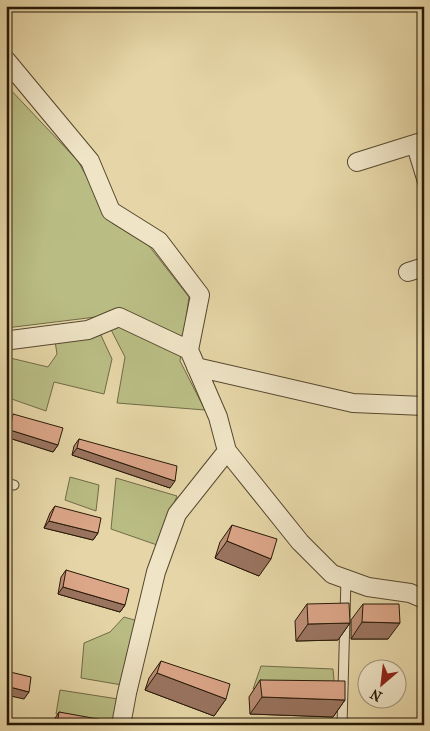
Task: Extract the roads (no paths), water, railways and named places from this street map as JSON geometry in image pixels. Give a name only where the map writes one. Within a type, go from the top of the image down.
[{"type":"street","points":[[6,60],[90,161],[112,211],[159,241],[200,295],[188,350],[218,417],[227,451],[300,542],[332,574],[368,587],[410,593],[424,599]]},
{"type":"street","points":[[357,162],[417,143]]},
{"type":"street","points":[[6,338],[11,340],[88,330],[119,317],[188,350]]},
{"type":"street","points":[[196,367],[353,403],[424,406]]},
{"type":"street","points":[[122,725],[127,693],[156,572],[177,514],[227,451]]},
{"type":"lane","points":[[417,143],[424,187]]},
{"type":"lane","points":[[342,725],[346,579]]}]
